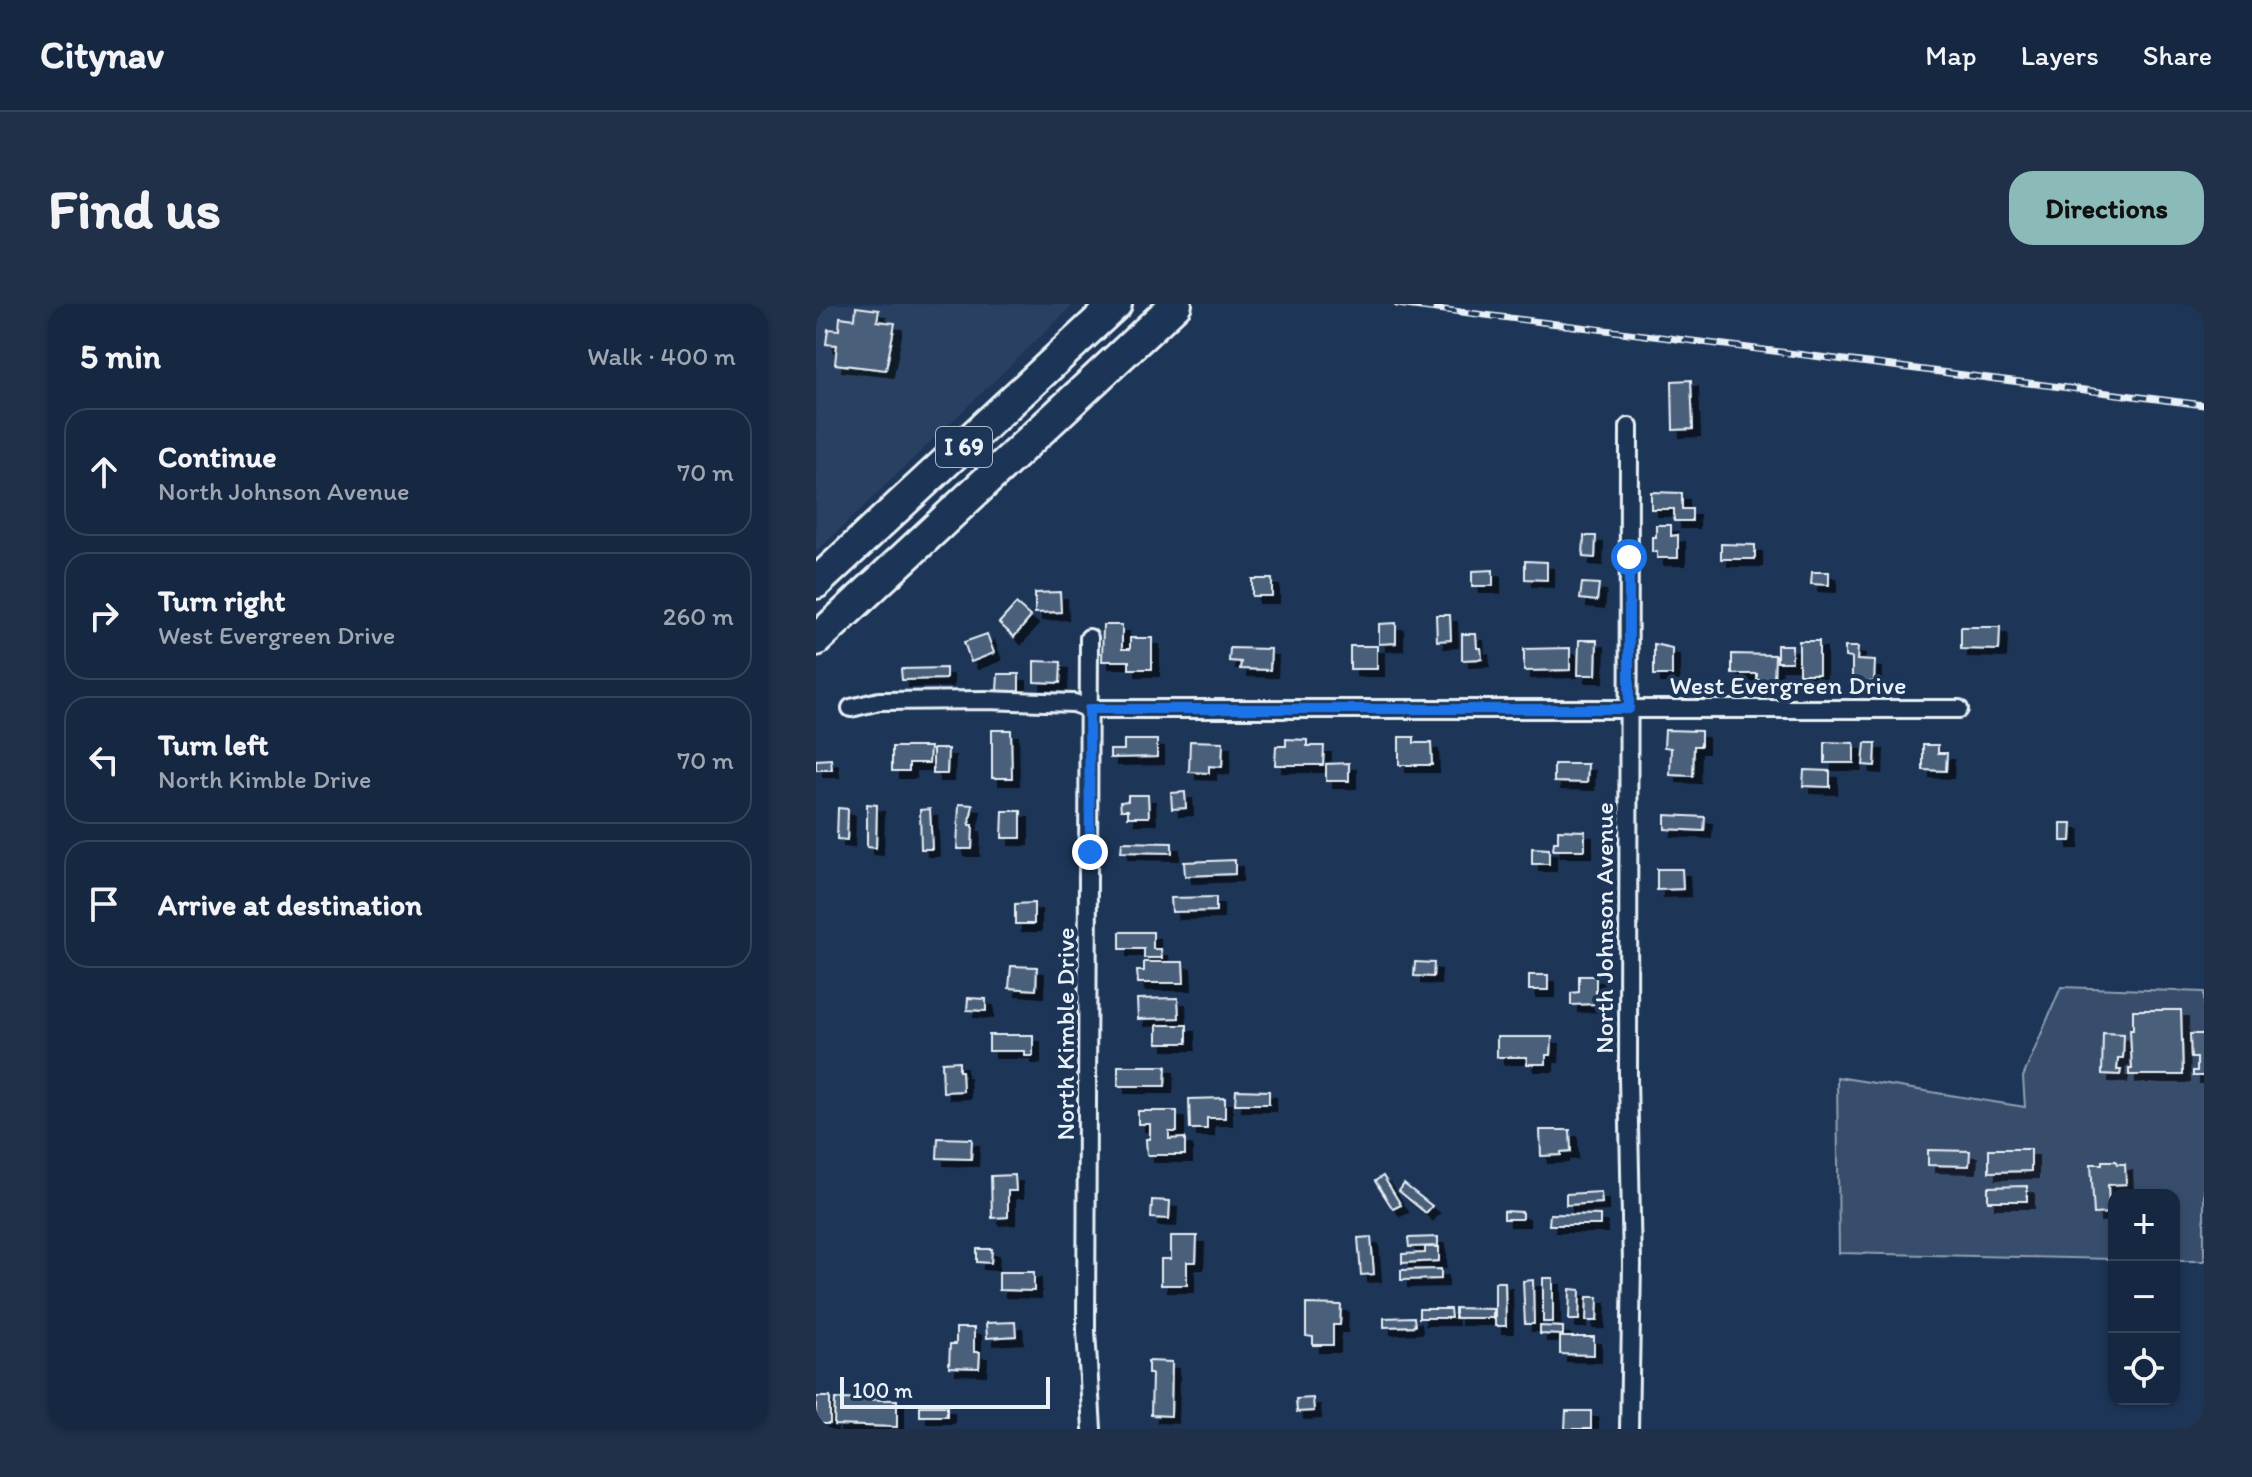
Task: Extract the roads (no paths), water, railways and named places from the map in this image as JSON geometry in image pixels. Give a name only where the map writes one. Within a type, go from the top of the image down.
[{"type":"highway","name":"I 69","points":[[816,583],[1113,307]]},
{"type":"highway","name":"I 69","points":[[816,640],[1169,310]]},
{"type":"street","name":"North Johnson Avenue","points":[[1629,427],[1628,1078],[1632,1264],[1629,1429]]},
{"type":"street","name":"North Kimble Drive","points":[[1089,638],[1086,1331],[1092,1429]]},
{"type":"street","name":"West Evergreen Drive","points":[[851,708],[879,701],[986,700],[1074,703],[1089,709],[1959,709]]},
{"type":"railway","points":[[1397,304],[2204,405]]}]
